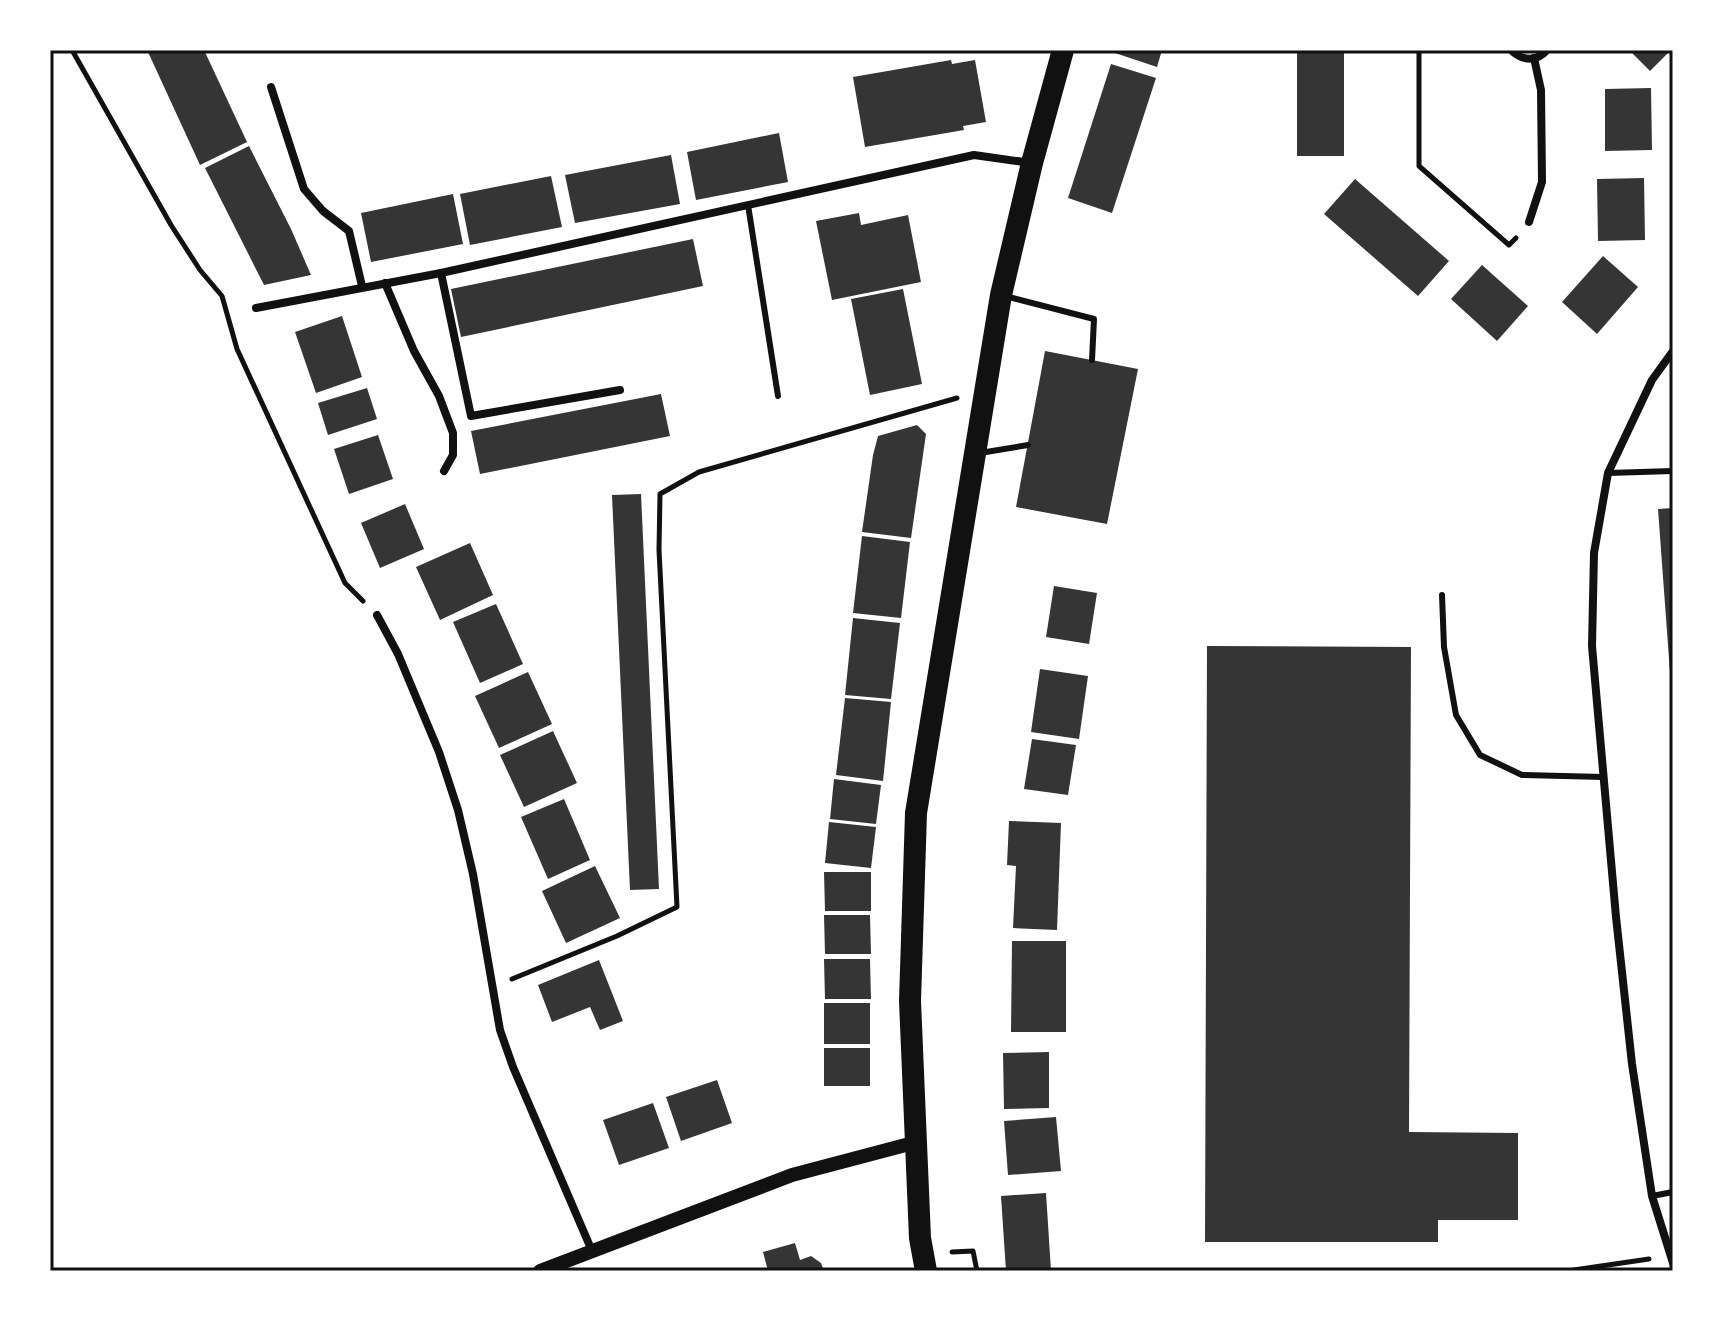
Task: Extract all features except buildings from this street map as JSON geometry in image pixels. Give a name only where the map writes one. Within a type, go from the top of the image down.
[{"type":"highway","points":[[924,1262],[920,1238],[910,1001],[916,813],[1001,295],[1063,50]]},
{"type":"street","points":[[1511,50],[1524,59],[1545,54],[1547,50]]},
{"type":"street","points":[[1529,222],[1542,182],[1541,90],[1534,58]]},
{"type":"street","points":[[271,87],[304,189],[323,211],[349,231],[362,286]]},
{"type":"street","points":[[256,308],[441,273],[974,155],[1032,163]]},
{"type":"street","points":[[441,273],[471,416],[620,390]]},
{"type":"street","points":[[385,283],[414,351],[439,396],[453,433],[453,455],[444,471]]},
{"type":"street","points":[[1672,1260],[1652,1196],[1632,1064],[1603,777],[1592,631],[1594,553],[1608,473],[1652,380],[1673,351]]},
{"type":"street","points":[[377,615],[398,654],[439,752],[458,810],[473,874],[500,1030],[592,1251]]},
{"type":"street","points":[[540,1271],[792,1175],[917,1142]]},
{"type":"lane","points":[[748,205],[778,396]]},
{"type":"lane","points":[[1001,295],[1094,319],[1092,360]]},
{"type":"lane","points":[[976,454],[1028,445]]},
{"type":"lane","points":[[1608,473],[1673,471]]},
{"type":"lane","points":[[1442,595],[1444,647],[1456,715],[1480,755],[1522,775],[1603,777]]},
{"type":"lane","points":[[1652,1196],[1673,1192]]},
{"type":"path","points":[[72,50],[171,225],[200,270],[222,296],[237,349],[345,583],[377,615]]},
{"type":"path","points":[[1419,50],[1419,166],[1509,245],[1529,222]]},
{"type":"path","points":[[493,986],[617,936],[677,907],[660,566],[660,494],[699,472],[986,389]]},
{"type":"path","points":[[924,1262],[973,1251],[977,1271]]},
{"type":"path","points":[[1567,1271],[1672,1260]]}]
